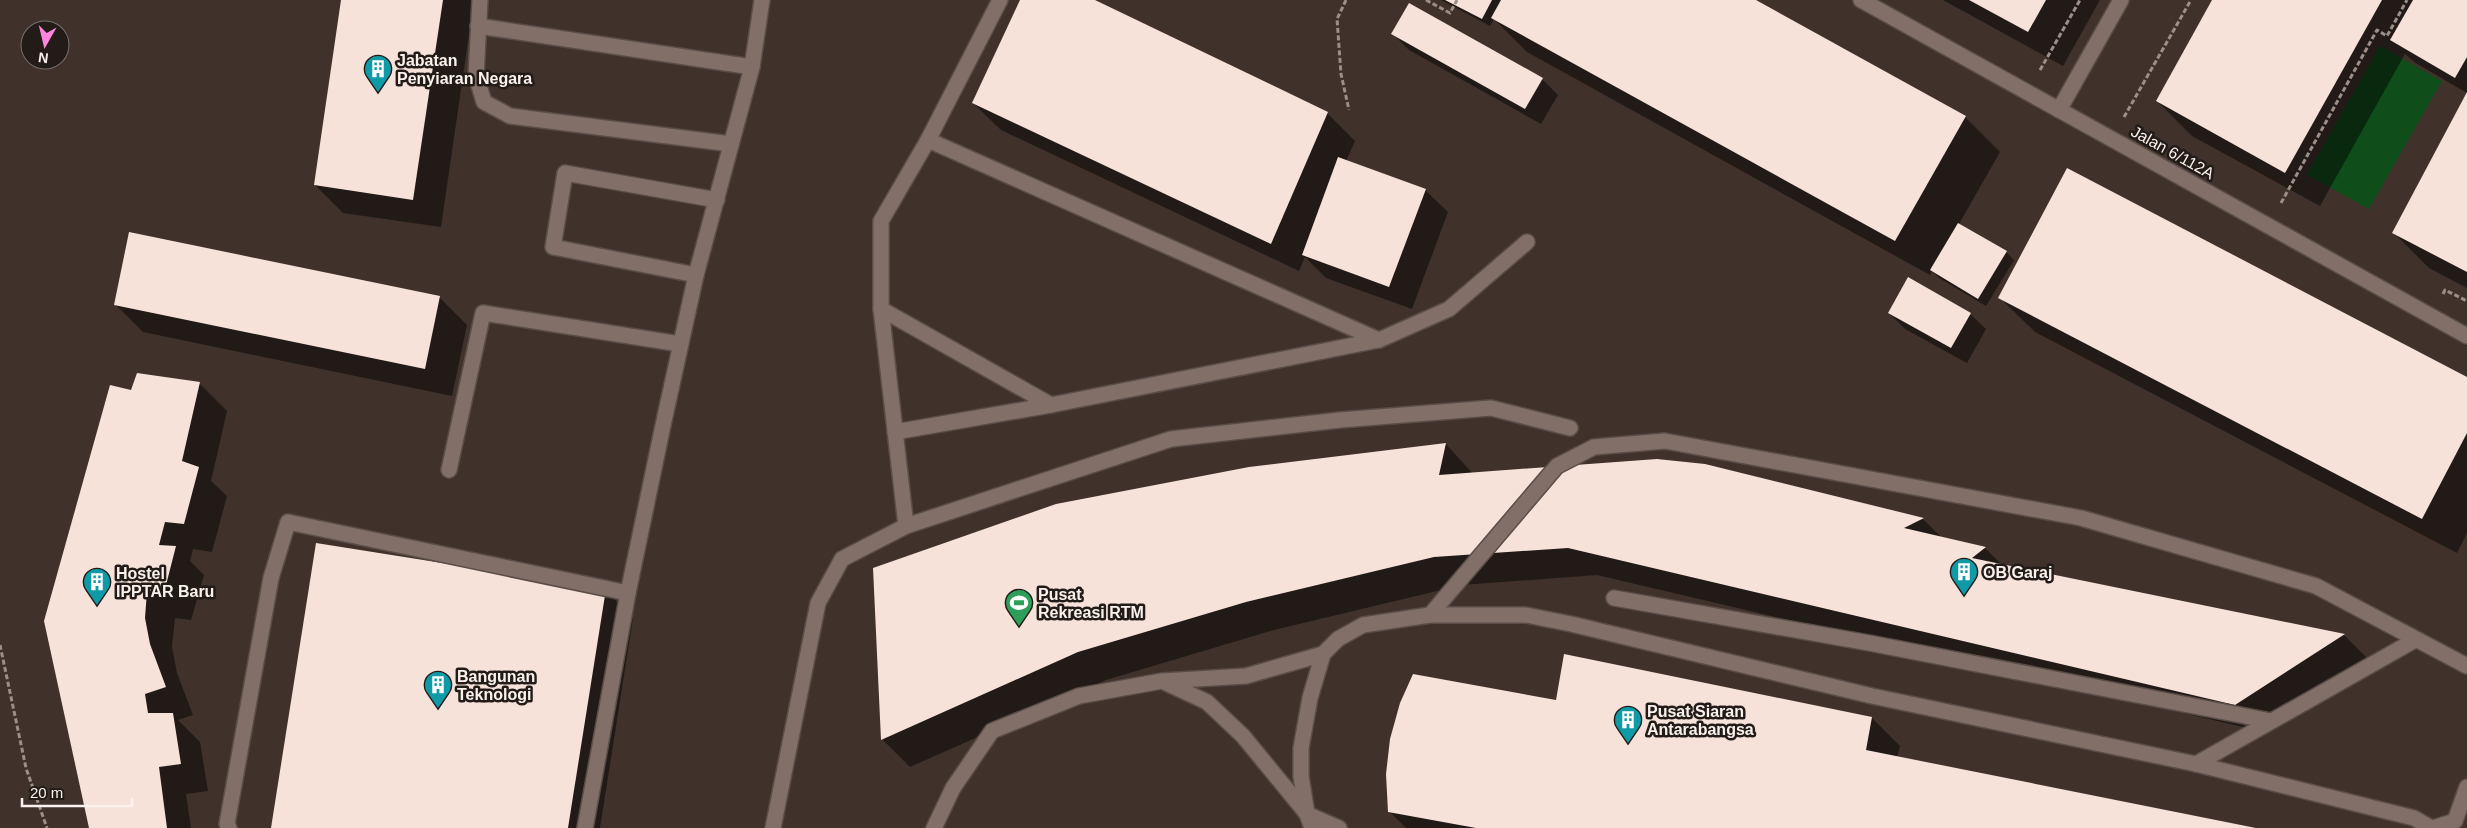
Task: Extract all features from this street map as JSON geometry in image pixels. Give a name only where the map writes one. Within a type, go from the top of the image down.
[{"type":"street","points":[[480,0],[476,76],[484,102],[510,116],[731,144]]},
{"type":"street","points":[[585,828],[628,593],[680,344],[696,275],[752,67],[762,0]]},
{"type":"street","points":[[906,526],[881,309],[881,221],[928,140],[1000,0]]},
{"type":"street","name":"Jalan 6/112A","points":[[1861,0],[2467,336]]},
{"type":"street","points":[[2059,110],[2121,0]]},
{"type":"street","points":[[478,26],[752,67]]},
{"type":"street","points":[[928,140],[1379,340]]},
{"type":"street","points":[[696,275],[553,247],[565,173],[717,200]]},
{"type":"street","points":[[895,432],[1051,405],[1379,340],[1449,309],[1527,242]]},
{"type":"street","points":[[881,309],[1051,405]]},
{"type":"street","points":[[449,470],[483,313],[680,344]]},
{"type":"street","points":[[774,828],[818,604],[842,559],[906,526],[1171,439],[1340,420],[1491,408],[1570,428]]},
{"type":"street","points":[[1430,615],[1557,466],[1594,448],[1665,442],[2081,518],[2316,586],[2467,666]]},
{"type":"street","points":[[229,828],[228,824],[271,578],[288,522],[628,593]]},
{"type":"street","points":[[1614,598],[1868,642],[2271,721]]},
{"type":"street","points":[[1309,821],[1301,776],[1301,748],[1310,698],[1324,654],[1338,638],[1363,625],[1430,615],[1517,615],[1562,622],[1872,696],[2196,764],[2414,818],[2432,828],[2455,821],[2467,787]]},
{"type":"street","points":[[2196,764],[2415,640]]},
{"type":"street","points":[[934,828],[953,788],[992,731],[1079,696],[1162,681],[1246,676],[1324,654]]},
{"type":"street","points":[[1162,681],[1208,702],[1244,736],[1309,821],[1339,828]]},
{"type":"path","points":[[1346,0],[1337,19],[1341,74],[1349,110]]},
{"type":"path","points":[[1426,0],[1450,13],[1457,0]]},
{"type":"path","points":[[2042,68],[2080,0]]},
{"type":"path","points":[[2135,98],[2191,0]]},
{"type":"path","points":[[2268,226],[2376,30],[2387,36],[2407,0]]},
{"type":"path","points":[[0,645],[26,768],[47,828]]},
{"type":"green space","points":[[2380,46],[2442,81],[2369,209],[2307,175]]},
{"type":"building","name":"Jabatan Penyiaran Negara","points":[[341,0],[443,0],[413,200],[314,185]]},
{"type":"building","points":[[1020,0],[1095,0],[1328,112],[1271,244],[972,103]]},
{"type":"building","points":[[1445,0],[1492,0],[1482,19]]},
{"type":"building","points":[[1501,0],[1756,0],[1966,116],[1895,241],[1491,18]]},
{"type":"building","points":[[1969,0],[2046,0],[2028,32]]},
{"type":"building","points":[[2212,0],[2382,0],[2285,173],[2156,101]]},
{"type":"building","points":[[2413,0],[2467,0],[2467,57],[2455,78],[2390,40]]},
{"type":"building","points":[[1409,3],[1543,78],[1525,109],[1391,34]]},
{"type":"building","points":[[2467,92],[2467,272],[2392,233]]},
{"type":"building","points":[[1338,157],[1426,189],[1389,287],[1302,255]]},
{"type":"building","points":[[2067,168],[2467,377],[2467,433],[2422,519],[1998,298]]},
{"type":"building","points":[[1958,223],[2007,251],[1978,299],[1930,270]]},
{"type":"building","points":[[129,232],[440,296],[425,369],[114,305]]},
{"type":"building","points":[[1908,277],[1971,313],[1951,348],[1888,313]]},
{"type":"building","name":"Hostel IPPTAR Baru","points":[[137,373],[200,382],[182,461],[199,467],[184,524],[165,522],[159,545],[176,546],[164,593],[147,591],[145,618],[150,644],[166,687],[145,694],[148,713],[173,713],[181,764],[159,767],[167,828],[89,828],[44,621],[110,385],[131,390]]},
{"type":"building","points":[[1446,443],[1439,475],[1657,459],[1705,464],[1924,518],[1904,528],[1986,547],[1972,558],[2345,634],[2235,705],[1568,548],[1434,557],[1246,602],[1078,652],[881,740],[873,568],[1056,504],[1249,467]]},
{"type":"building","name":"Bangunan Teknologi","points":[[316,543],[606,589],[568,828],[271,828]]},
{"type":"building","name":"Pusat Siaran Antarabangsa","points":[[1564,654],[1872,717],[1866,750],[2256,828],[1476,828],[1388,812],[1386,774],[1390,739],[1400,703],[1413,674],[1556,700]]},
{"type":"place","name":"Jabatan Penyiaran Negara","points":[[378,93]]},
{"type":"place","name":"OB Garaj","points":[[1964,596]]},
{"type":"place","name":"Hostel IPPTAR Baru","points":[[97,606]]},
{"type":"place","name":"Pusat Rekreasi RTM","points":[[1019,627]]},
{"type":"place","name":"Bangunan Teknologi","points":[[438,709]]},
{"type":"place","name":"Pusat Siaran Antarabangsa","points":[[1628,744]]}]
